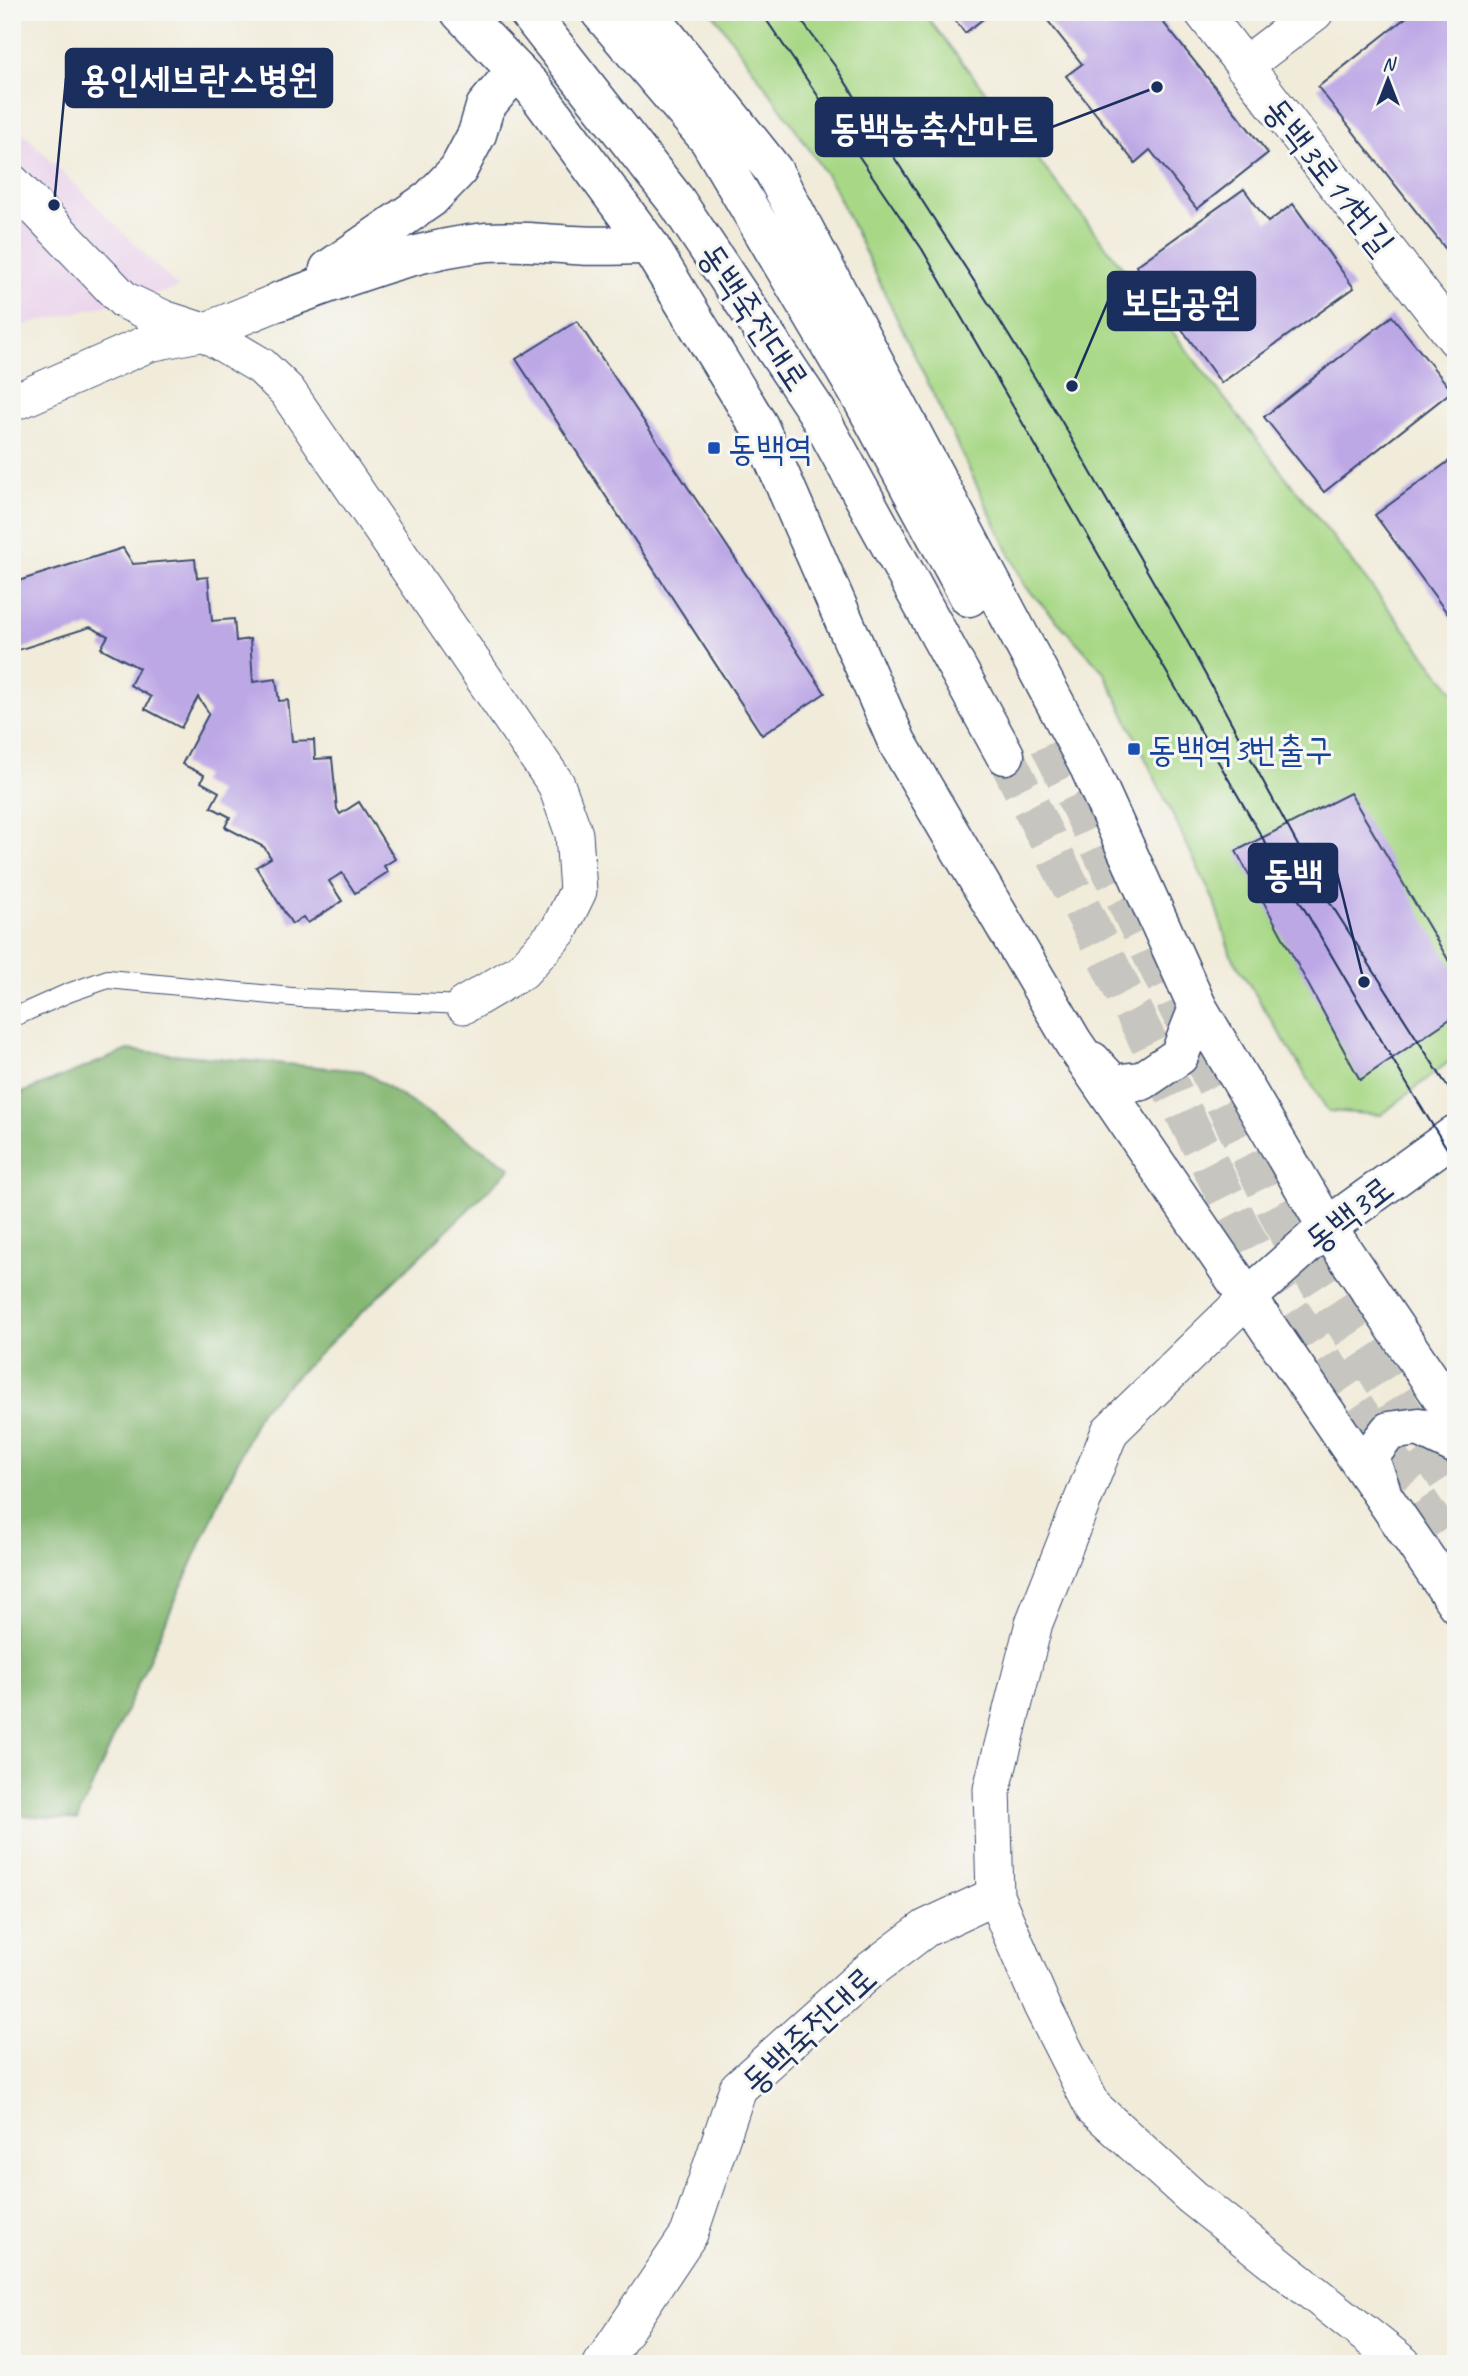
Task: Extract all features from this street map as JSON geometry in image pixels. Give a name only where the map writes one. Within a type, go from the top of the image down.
[{"type":"main road","points":[[460,12],[534,89],[649,244],[759,426],[897,743],[1073,1042],[1456,1603]]},
{"type":"main road","name":"동백죽전대로","points":[[528,12],[677,202],[817,412],[1005,755]]},
{"type":"main road","name":"동백죽전대로","points":[[600,12],[709,139],[863,401],[1049,744]]},
{"type":"main road","points":[[648,12],[773,170],[1088,767],[1198,1008],[1327,1227],[1456,1418]]},
{"type":"main road","points":[[280,301],[430,200],[458,170],[477,134],[485,107],[516,70]]},
{"type":"main road","points":[[280,301],[377,267],[447,248],[534,240],[575,245],[649,244]]},
{"type":"main road","points":[[1073,1042],[1113,1084],[1142,1081],[1179,1056],[1198,1008]]},
{"type":"main road","name":"동백3로","points":[[1247,1298],[1327,1227],[1456,1135]]},
{"type":"main road","points":[[1386,1501],[1369,1457],[1389,1431],[1419,1427],[1456,1445]]},
{"type":"street","name":"동백3로11번길","points":[[1203,12],[1456,339]]},
{"type":"street","points":[[1244,66],[1315,12]]},
{"type":"street","points":[[12,183],[124,300],[204,332],[261,366],[287,391],[556,784],[574,834],[578,891],[559,929],[522,971],[464,1005]]},
{"type":"street","points":[[22,399],[149,343],[204,332],[280,301]]},
{"type":"street","points":[[1247,1298],[1110,1432],[1034,1623],[992,1789],[995,1896],[1042,2006],[1093,2107],[1192,2197],[1403,2364]]},
{"type":"street","name":"동백죽전대로","points":[[602,2364],[689,2234],[738,2088],[864,1975],[926,1928],[995,1896]]},
{"type":"lane","points":[[12,1018],[108,979],[302,998],[464,1005]]},
{"type":"shaded area","points":[[12,122],[179,288],[12,328]]},
{"type":"green space","points":[[712,12],[923,12],[1456,695],[1456,1056],[1381,1115],[1328,1111],[1231,955],[1214,901],[1104,672],[1025,586],[833,185]]},
{"type":"green space","points":[[128,1050],[363,1071],[511,1168],[260,1411],[77,1820],[12,1814],[12,1097]]},
{"type":"building","points":[[949,12],[992,12],[965,33]]},
{"type":"building","points":[[1041,12],[1155,12],[1268,153],[1197,209],[1150,150],[1135,163],[1066,76],[1082,64]]},
{"type":"building","points":[[1413,12],[1456,12],[1456,262],[1318,87]]},
{"type":"building","points":[[1244,189],[1268,222],[1293,204],[1354,288],[1221,383],[1136,266]]},
{"type":"building","points":[[1392,316],[1452,391],[1324,492],[1264,417]]},
{"type":"building","points":[[577,321],[825,693],[762,735],[516,359]]},
{"type":"building","points":[[1456,456],[1456,625],[1375,515]]},
{"type":"building","points":[[123,548],[133,564],[195,559],[197,578],[208,577],[212,621],[234,619],[236,641],[250,639],[253,682],[276,679],[279,701],[288,700],[292,741],[314,740],[315,759],[332,758],[337,809],[340,814],[359,802],[395,859],[384,866],[388,872],[355,893],[342,873],[329,881],[342,901],[308,923],[303,917],[292,924],[256,867],[271,858],[264,847],[225,827],[230,817],[211,807],[219,792],[201,782],[204,775],[182,764],[209,713],[198,697],[181,728],[145,709],[151,697],[130,685],[139,668],[101,648],[108,636],[90,627],[12,652],[12,583]]},
{"type":"building","points":[[1350,793],[1456,973],[1456,1015],[1360,1080],[1236,851]]},
{"type":"tunnel","points":[[1049,744],[1295,1248],[1456,1492]]},
{"type":"tunnel","points":[[1005,755],[1261,1267],[1456,1556]]},
{"type":"tram line","points":[[761,12],[922,249],[1252,820],[1456,1163]]},
{"type":"tram line","points":[[795,12],[835,66],[1062,422],[1185,637],[1322,890],[1456,1100]]},
{"type":"place","name":"동백농축산마트","points":[[1157,87]]},
{"type":"place","name":"용인세브란스병원","points":[[54,205]]},
{"type":"place","name":"보담공원","points":[[1072,386]]},
{"type":"place","name":"동백역","points":[[714,448]]},
{"type":"place","name":"동백역3번출구","points":[[1134,749]]},
{"type":"place","name":"동백","points":[[1364,982]]}]
